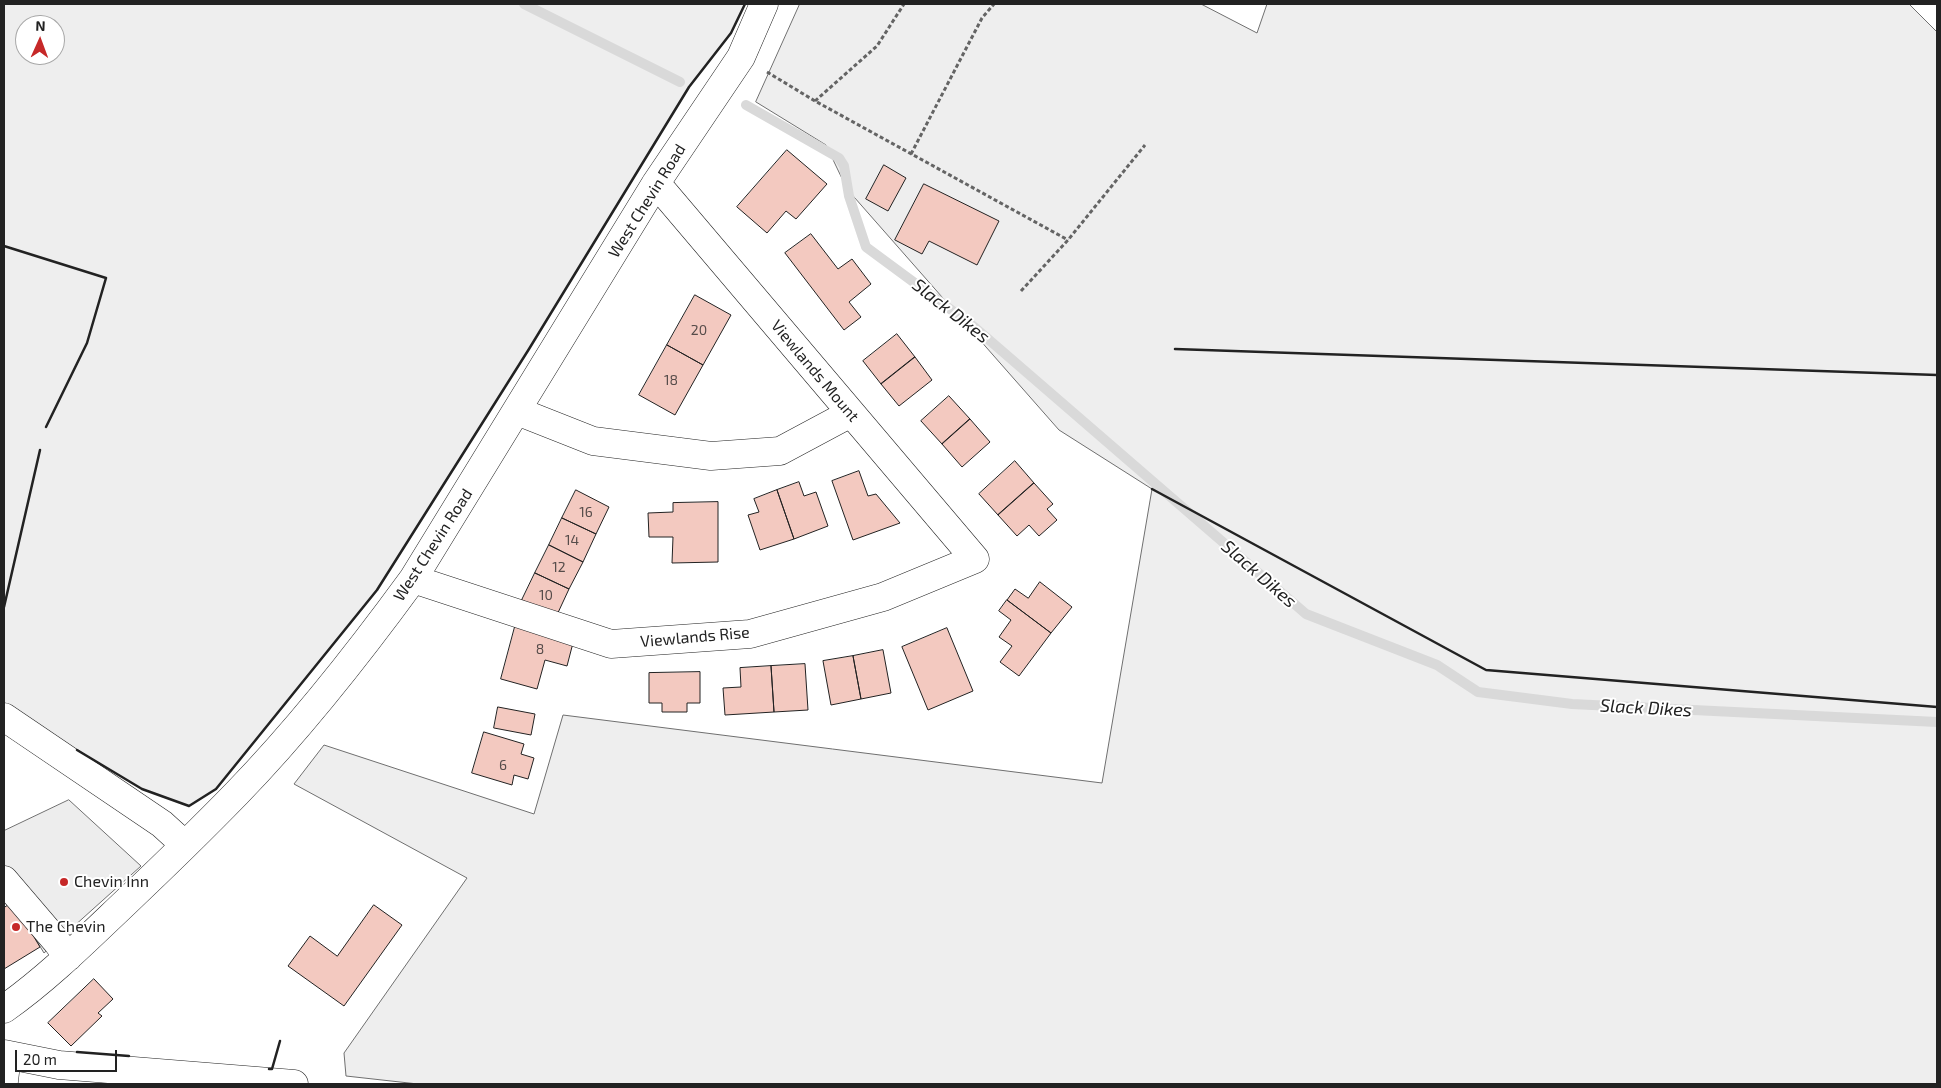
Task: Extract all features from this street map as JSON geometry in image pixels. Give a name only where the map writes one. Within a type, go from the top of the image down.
[{"type":"street","name":"West Chevin Road","points":[[4,1009],[68,957],[238,792],[301,722],[385,618],[413,579],[656,183],[741,56],[764,4]]},
{"type":"street","name":"Viewlands Mount","points":[[656,183],[975,559]]},
{"type":"street","points":[[517,412],[592,441],[712,456],[780,451],[851,413]]},
{"type":"street","name":"Viewlands Rise","points":[[413,579],[611,644],[750,634],[883,597],[975,559]]},
{"type":"street","points":[[4,717],[162,824],[185,845]]},
{"type":"street","points":[[4,880],[58,942],[68,957]]},
{"type":"street","points":[[5,1063],[58,1065],[294,1084]]},
{"type":"path","points":[[815,101],[877,46],[904,4]]},
{"type":"path","points":[[911,154],[982,18],[994,4]]},
{"type":"path","points":[[741,56],[815,101],[1068,240]]},
{"type":"path","points":[[1020,291],[1068,240],[1145,146]]},
{"type":"shaded area","points":[[4,4],[745,4],[731,33],[689,87],[529,349],[377,590],[216,789],[189,806],[142,789],[4,706]]},
{"type":"shaded area","points":[[800,4],[1201,4],[1257,33],[1267,4],[1909,4],[1937,32],[1937,1084],[418,1084],[346,1076],[344,1053],[467,878],[294,784],[324,745],[534,814],[563,715],[1102,783],[1152,489],[1059,430],[847,189],[826,145],[756,102]]},
{"type":"shaded area","name":"Chevin Inn","points":[[69,800],[141,866],[44,953],[13,902],[4,898],[4,831]]},
{"type":"building","points":[[787,150],[827,184],[796,219],[786,211],[767,233],[737,207]]},
{"type":"building","points":[[884,165],[906,178],[888,211],[866,199]]},
{"type":"building","points":[[924,184],[999,221],[977,265],[929,241],[922,254],[895,240]]},
{"type":"building","points":[[811,234],[838,269],[852,259],[871,284],[849,302],[861,317],[844,330],[785,253]]},
{"type":"building","points":[[695,295],[731,315],[703,365],[667,345]]},
{"type":"building","points":[[897,334],[915,357],[881,384],[863,361]]},
{"type":"building","points":[[667,345],[703,365],[675,415],[639,395]]},
{"type":"building","points":[[915,357],[932,380],[899,406],[881,384]]},
{"type":"building","points":[[949,396],[970,419],[942,444],[921,421]]},
{"type":"building","points":[[970,419],[990,442],[962,467],[942,444]]},
{"type":"building","points":[[1015,461],[1034,483],[998,515],[979,494]]},
{"type":"building","points":[[859,471],[868,496],[876,494],[900,523],[853,540],[832,481]]},
{"type":"building","points":[[799,482],[804,496],[816,492],[828,526],[794,539],[777,490]]},
{"type":"building","points":[[1034,483],[1053,504],[1047,509],[1057,520],[1039,536],[1029,525],[1017,536],[998,515]]},
{"type":"building","points":[[576,490],[609,507],[596,534],[562,518]]},
{"type":"building","points":[[777,490],[794,539],[760,550],[748,515],[759,512],[754,499]]},
{"type":"building","points":[[718,502],[718,562],[672,563],[673,537],[649,537],[648,513],[673,512],[673,503]]},
{"type":"building","points":[[562,518],[596,534],[583,562],[549,545]]},
{"type":"building","points":[[549,545],[583,562],[569,589],[535,573]]},
{"type":"building","points":[[535,573],[569,589],[556,617],[522,600]]},
{"type":"building","points":[[1040,582],[1072,607],[1051,633],[1007,600],[1015,589],[1028,598]]},
{"type":"building","points":[[1007,600],[1051,633],[1019,676],[1000,662],[1012,646],[999,637],[1011,620],[999,611]]},
{"type":"building","points":[[516,623],[574,639],[567,666],[545,660],[537,689],[501,679]]},
{"type":"building","points":[[947,628],[973,691],[928,710],[902,647]]},
{"type":"building","points":[[883,650],[891,693],[861,699],[853,656]]},
{"type":"building","points":[[853,656],[861,699],[831,705],[823,661]]},
{"type":"building","points":[[805,664],[808,710],[774,712],[771,666]]},
{"type":"building","points":[[771,666],[774,712],[725,715],[723,688],[741,687],[740,668]]},
{"type":"building","points":[[700,672],[700,703],[687,703],[687,712],[662,712],[662,703],[649,703],[649,673]]},
{"type":"building","points":[[498,707],[535,714],[531,735],[494,728]]},
{"type":"building","points":[[484,732],[524,744],[521,754],[534,758],[528,779],[514,775],[512,785],[472,773]]},
{"type":"building","name":"The Chevin","points":[[13,902],[40,947],[4,969],[4,908]]},
{"type":"building","points":[[374,905],[402,925],[344,1006],[288,966],[310,936],[337,956]]},
{"type":"building","points":[[94,979],[113,999],[98,1013],[102,1016],[71,1046],[48,1023]]},
{"type":"waterway","points":[[524,4],[680,82]]},
{"type":"waterway","name":"Slack Dikes","points":[[746,105],[839,158],[844,166],[849,196],[866,247],[973,326],[1306,614],[1437,665],[1478,692],[1572,704],[1937,722]]},
{"type":"wall","points":[[77,750],[142,789],[189,806],[216,789],[377,590],[529,349],[689,87],[731,33],[745,4]]},
{"type":"wall","points":[[4,246],[106,278],[87,343],[46,427]]},
{"type":"wall","points":[[1175,349],[1937,375]]},
{"type":"wall","points":[[4,607],[40,450]]},
{"type":"wall","points":[[1152,489],[1486,670],[1937,707]]},
{"type":"wall","points":[[269,1069],[272,1069],[280,1041]]},
{"type":"wall","points":[[77,1052],[129,1056]]},
{"type":"place","name":"Chevin Inn","points":[[64,882]]},
{"type":"place","name":"The Chevin","points":[[16,927]]}]
